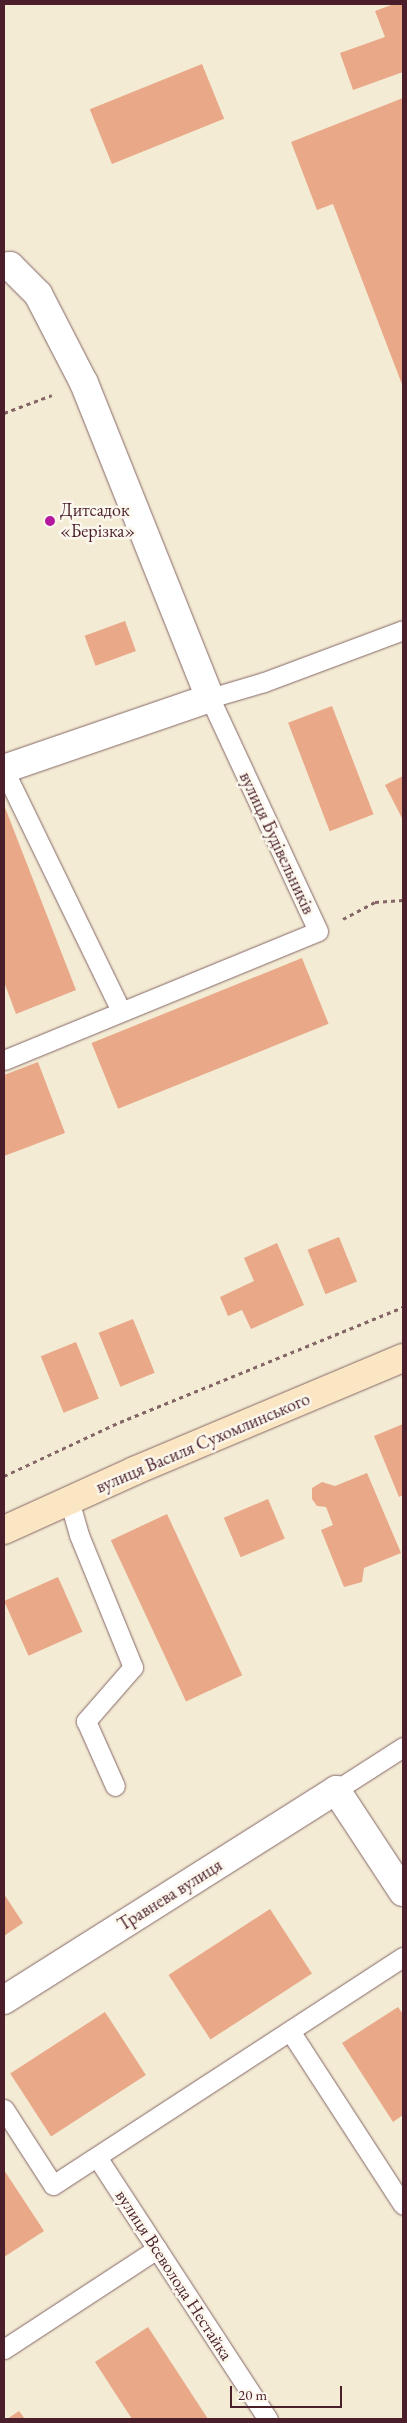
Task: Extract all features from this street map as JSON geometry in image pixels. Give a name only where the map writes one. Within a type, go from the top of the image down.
[{"type":"main road","name":"вулиця Василя Сухомлинського","points":[[4,1530],[69,1500],[403,1358]]},
{"type":"street","name":"вулиця Будівельників","points":[[4,267],[10,266],[38,294],[84,382],[210,698]]},
{"type":"street","points":[[4,769],[210,698]]},
{"type":"street","points":[[336,1790],[403,1892]]},
{"type":"street","name":"Травнева вулиця","points":[[4,2000],[336,1790]]},
{"type":"lane","points":[[210,698],[264,682],[403,630]]},
{"type":"lane","name":"вулиця Будівельників","points":[[4,1060],[318,931],[210,698]]},
{"type":"lane","points":[[4,769],[121,1011]]},
{"type":"lane","points":[[69,1500],[79,1535],[132,1667],[86,1721],[115,1786]]},
{"type":"lane","points":[[336,1790],[403,1747]]},
{"type":"lane","points":[[4,2109],[53,2185],[403,1957]]},
{"type":"lane","points":[[290,2031],[403,2205]]},
{"type":"lane","name":"вулиця Всеволода Нестайка","points":[[97,2156],[268,2419]]},
{"type":"lane","points":[[4,2349],[157,2249]]},
{"type":"path","points":[[4,413],[84,382]]},
{"type":"path","points":[[318,931],[376,902],[403,900]]},
{"type":"path","points":[[4,1476],[120,1422],[403,1308]]},
{"type":"building","points":[[394,4],[403,4],[403,72],[353,90],[340,53],[385,37],[375,11]]},
{"type":"building","points":[[202,64],[224,119],[112,164],[90,109]]},
{"type":"building","points":[[403,98],[403,387],[333,204],[317,210],[291,142]]},
{"type":"building","points":[[125,621],[136,651],[96,666],[85,636]]},
{"type":"building","points":[[332,706],[374,814],[330,831],[288,723]]},
{"type":"building","points":[[403,776],[403,820],[385,785]]},
{"type":"building","points":[[4,805],[76,990],[16,1014],[4,982]]},
{"type":"building","points":[[302,958],[329,1024],[118,1109],[92,1043]]},
{"type":"building","points":[[38,1062],[65,1133],[4,1156],[4,1075]]},
{"type":"building","points":[[339,1237],[357,1282],[325,1294],[307,1250]]},
{"type":"building","points":[[277,1243],[304,1305],[251,1329],[242,1310],[228,1316],[220,1297],[254,1281],[244,1258]]},
{"type":"building","points":[[133,1319],[155,1373],[120,1387],[99,1333]]},
{"type":"building","points":[[76,1342],[99,1399],[64,1413],[41,1356]]},
{"type":"building","points":[[403,1424],[403,1495],[399,1497],[374,1436]]},
{"type":"building","points":[[367,1473],[401,1553],[364,1568],[362,1582],[344,1587],[321,1530],[333,1525],[326,1507],[317,1506],[312,1499],[312,1488],[322,1482],[335,1486]]},
{"type":"building","points":[[268,1499],[285,1539],[241,1557],[224,1518]]},
{"type":"building","points":[[167,1514],[242,1675],[186,1702],[111,1540]]},
{"type":"building","points":[[58,1577],[82,1632],[29,1656],[4,1601]]},
{"type":"building","points":[[4,1894],[23,1923],[4,1936]]},
{"type":"building","points":[[270,1909],[312,1974],[210,2039],[169,1975]]},
{"type":"building","points":[[398,2007],[403,2014],[403,2115],[393,2122],[342,2043]]},
{"type":"building","points":[[105,2012],[146,2075],[51,2136],[10,2074]]},
{"type":"building","points":[[4,2170],[44,2231],[4,2257]]},
{"type":"building","points":[[148,2327],[208,2419],[132,2419],[95,2362]]},
{"type":"building","points":[[19,2411],[25,2419],[7,2419]]},
{"type":"place","name":"Дитсадок «Берізка»","points":[[50,521]]}]
